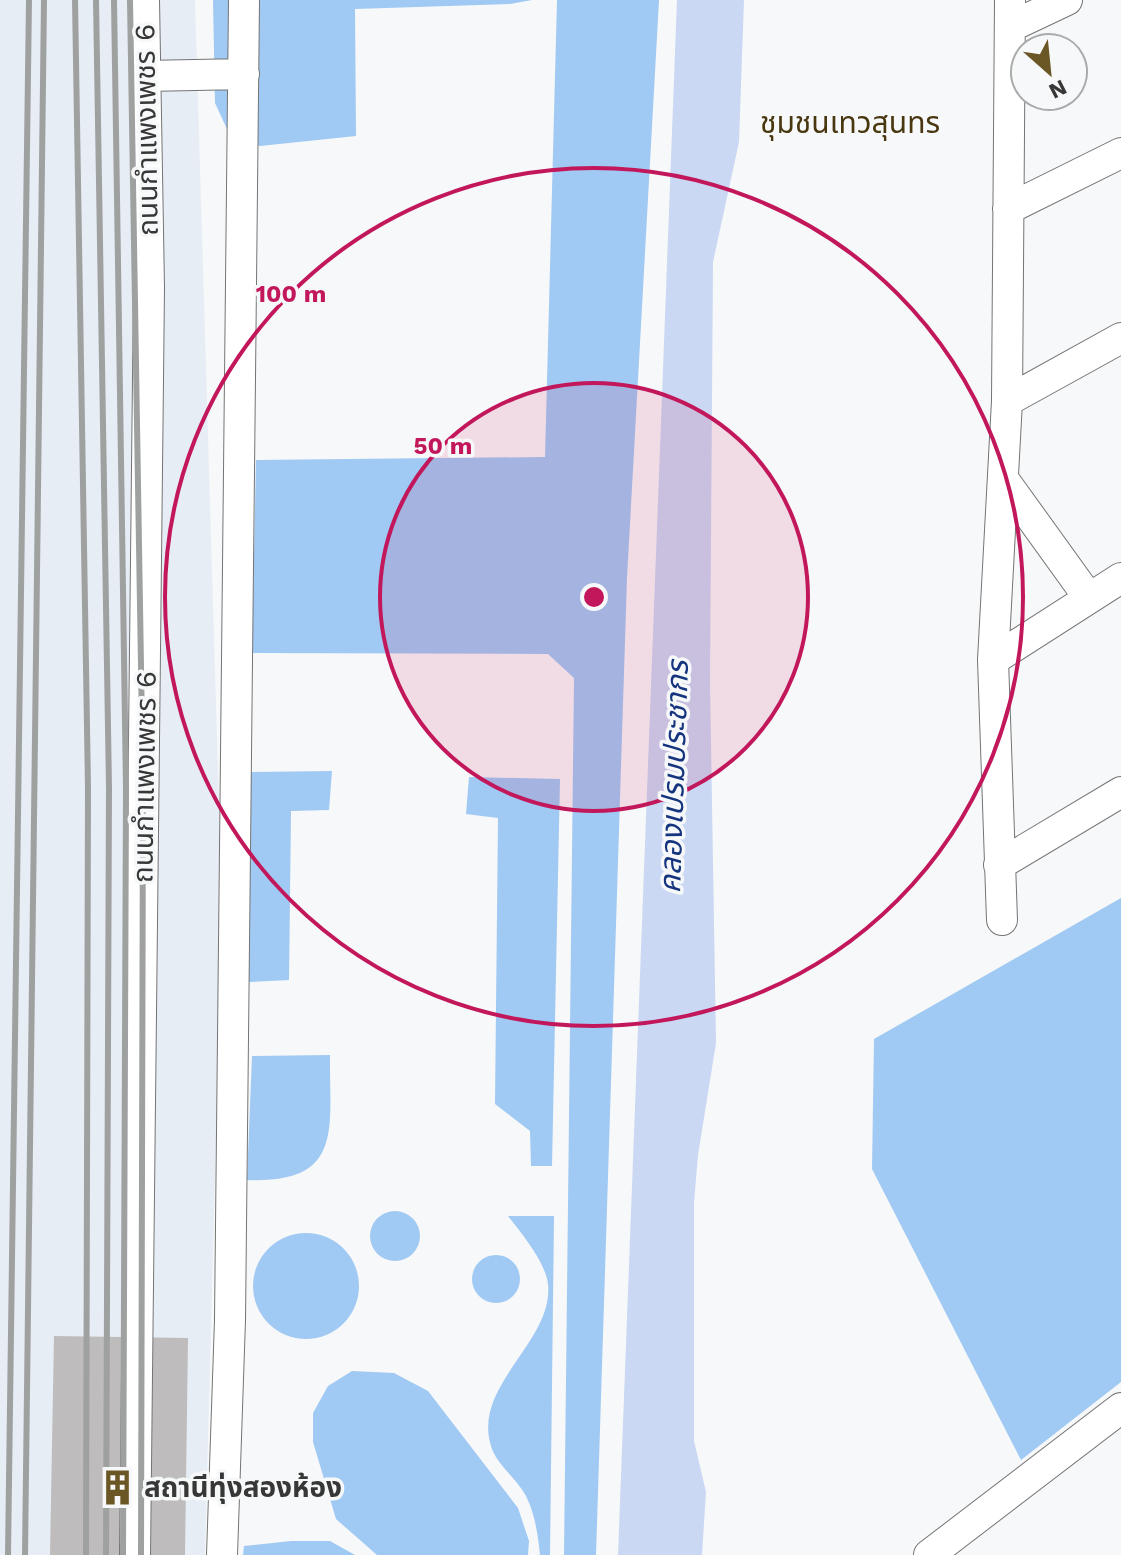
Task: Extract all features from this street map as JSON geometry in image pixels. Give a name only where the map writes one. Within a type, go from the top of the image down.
[{"type":"street","name":"ถนนกำแพงเพชร 6","points":[[135,1555],[149,288],[144,0]]},
{"type":"street","points":[[222,1555],[230,1320],[244,0]]},
{"type":"street","points":[[1002,920],[993,660],[1007,401],[1010,13],[1067,0]]},
{"type":"street","points":[[145,76],[244,74]]},
{"type":"street","points":[[1008,209],[1121,153]]},
{"type":"street","points":[[1007,401],[1121,338]]},
{"type":"street","points":[[1004,480],[1089,598]]},
{"type":"street","points":[[993,660],[1121,578]]},
{"type":"street","points":[[999,865],[1121,792]]},
{"type":"street","points":[[929,1555],[1121,1408]]},
{"type":"shaded area","points":[[0,0],[195,0],[222,906],[205,1555],[0,1555]]},
{"type":"shaded area","points":[[213,0],[532,0],[510,4],[355,9],[356,136],[260,146],[232,140],[215,103]]},
{"type":"shaded area","points":[[557,0],[659,0],[627,578],[596,1555],[564,1555],[574,678],[548,654],[252,653],[256,460],[545,457]]},
{"type":"shaded area","points":[[332,771],[329,810],[291,811],[289,980],[249,982],[249,772]]},
{"type":"shaded area","points":[[469,777],[560,779],[552,1166],[531,1166],[530,1131],[495,1104],[498,818],[466,814]]},
{"type":"shaded area","points":[[1121,898],[1121,1382],[1021,1460],[872,1169],[874,1039]]},
{"type":"shaded area","points":[[330,1055],[329,1128],[325,1146],[316,1161],[301,1172],[279,1179],[247,1180],[252,1056]]},
{"type":"shaded area","points":[[395,1211],[413,1218],[420,1236],[413,1254],[395,1261],[377,1254],[370,1236],[377,1218]]},
{"type":"shaded area","points":[[508,1216],[554,1216],[550,1555],[540,1555],[529,1503],[494,1453],[488,1424],[502,1383],[528,1345],[546,1305],[546,1275],[532,1248]]},
{"type":"shaded area","points":[[306,1233],[326,1237],[343,1249],[355,1266],[359,1286],[355,1306],[343,1323],[326,1335],[306,1339],[286,1335],[269,1323],[257,1306],[253,1286],[257,1266],[269,1249],[286,1237]]},
{"type":"shaded area","points":[[496,1255],[513,1262],[520,1279],[513,1296],[496,1303],[479,1296],[472,1279],[479,1262]]},
{"type":"shaded area","points":[[352,1371],[394,1373],[428,1391],[518,1508],[529,1541],[528,1555],[377,1555],[336,1519],[313,1442],[313,1413],[328,1386]]},
{"type":"shaded area","points":[[330,1541],[355,1555],[243,1555],[244,1546]]},
{"type":"water","name":"คลองเปรมประชากร","points":[[677,0],[744,0],[739,142],[713,262],[710,682],[716,1043],[698,1155],[694,1203],[694,1441],[706,1492],[702,1555],[618,1555]]},
{"type":"building","name":"สถานีทุ่งสองห้อง","points":[[54,1336],[188,1338],[185,1555],[50,1555]]},
{"type":"railway","points":[[8,1555],[29,0]]},
{"type":"railway","points":[[25,1555],[44,0]]},
{"type":"railway","points":[[75,0],[88,788],[86,1555]]},
{"type":"railway","points":[[96,0],[109,788],[106,1555]]},
{"type":"railway","points":[[114,0],[126,788],[123,1555]]},
{"type":"railway","points":[[130,0],[143,787],[141,1555]]},
{"type":"place","name":"สถานีทุ่งสองห้อง","points":[[118,1487]]},
{"type":"district","name":"ชุมชนเทวสุนทร","points":[[850,123]]}]
